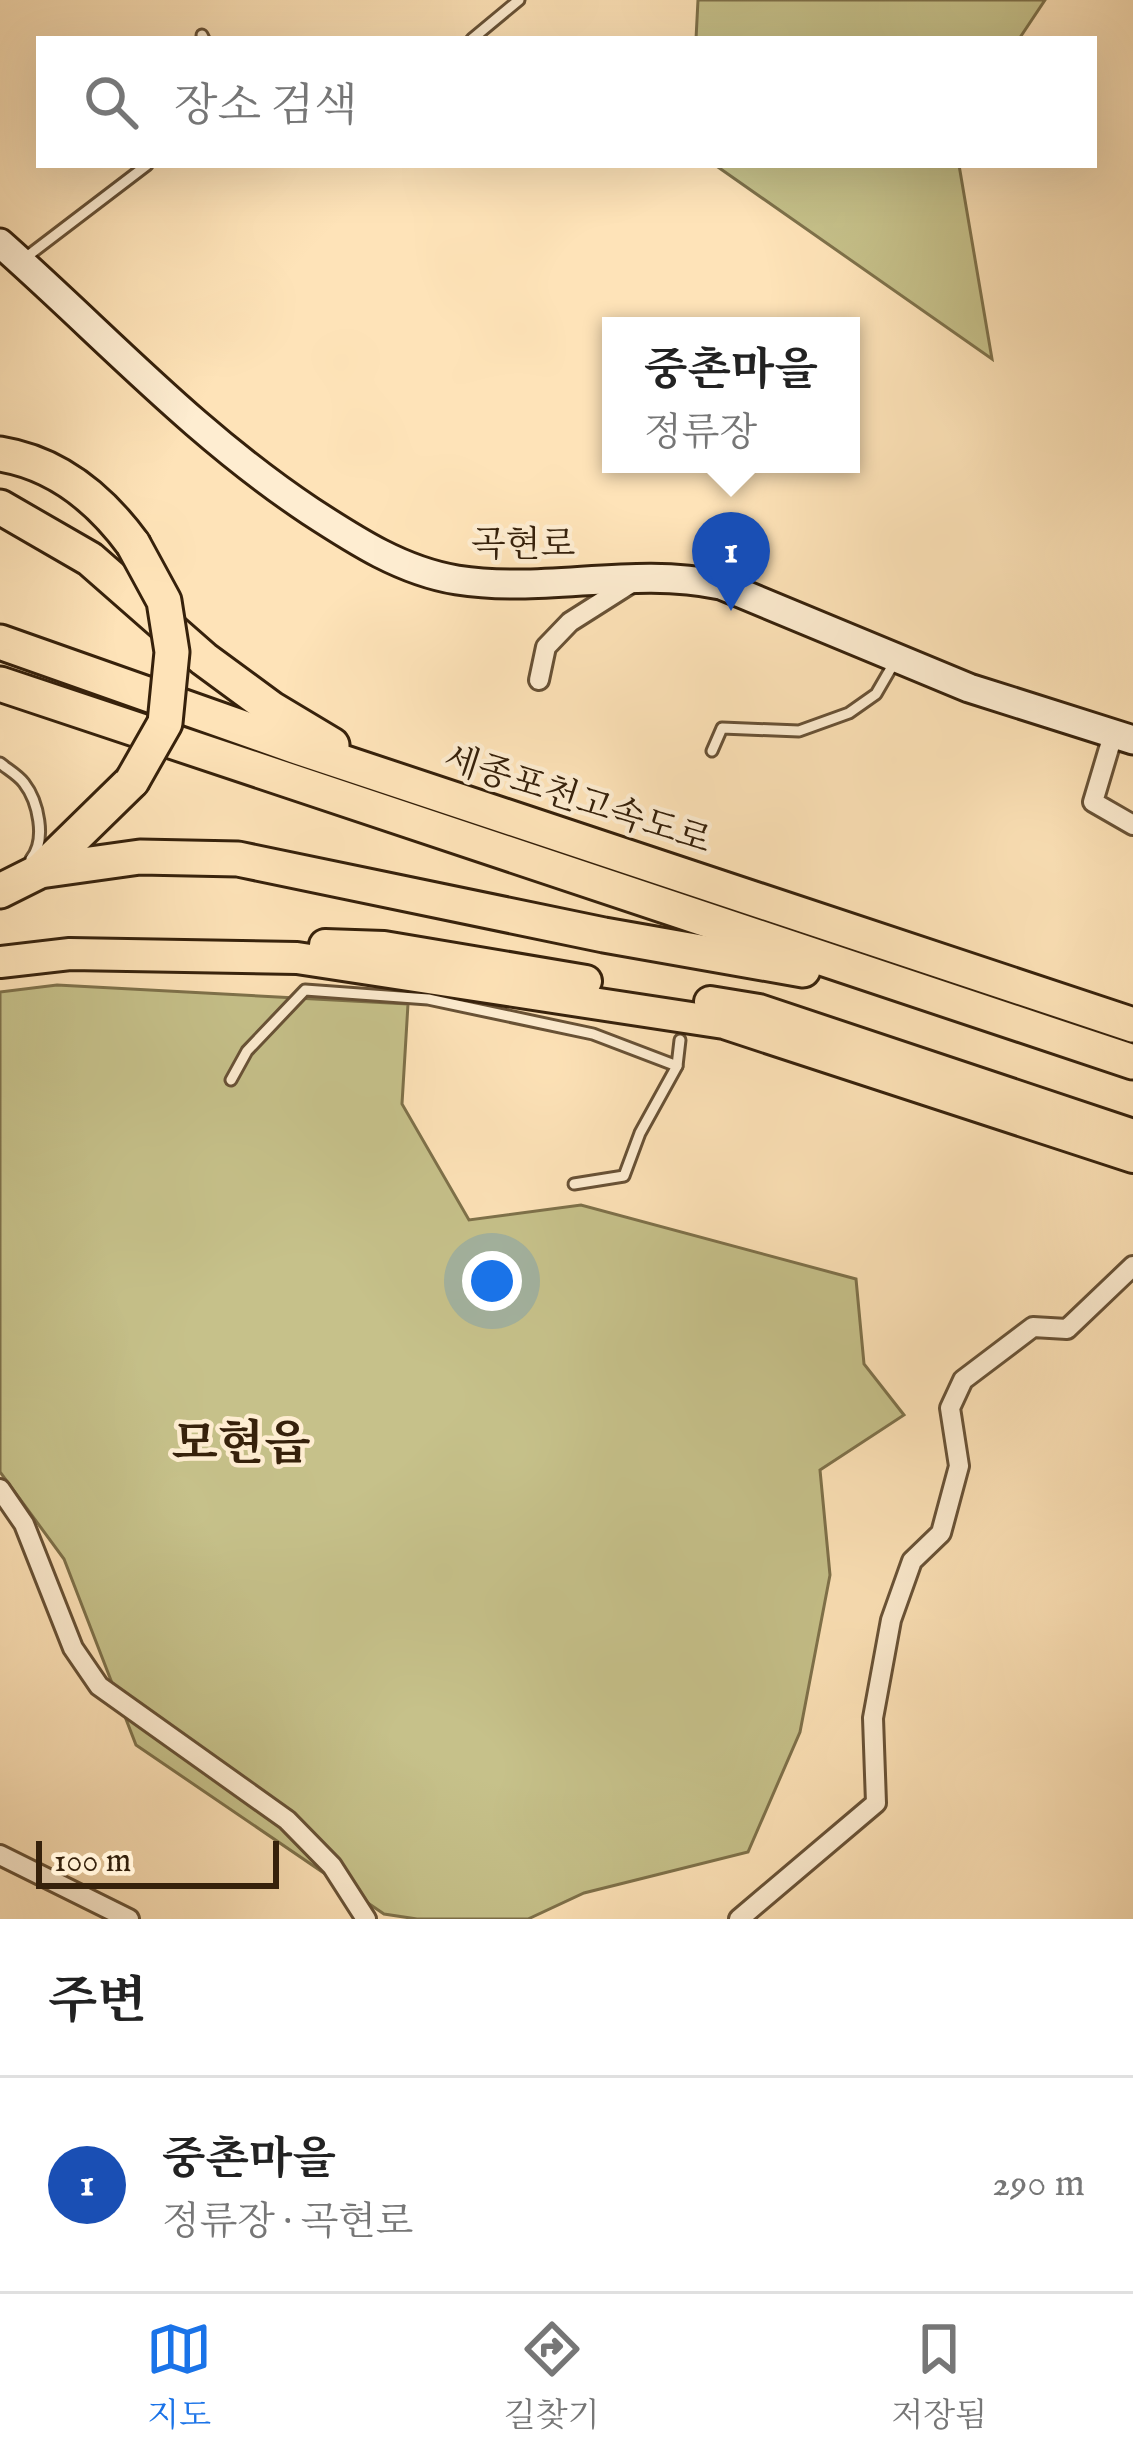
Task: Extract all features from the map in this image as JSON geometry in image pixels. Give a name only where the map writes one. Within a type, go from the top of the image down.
[{"type":"highway","points":[[0,454],[49,469],[98,502],[133,544],[164,601],[172,652],[165,723],[132,782],[40,871],[4,889]]},
{"type":"highway","points":[[0,507],[90,560],[204,659],[272,709],[339,749],[460,801]]},
{"type":"highway","name":"세종포천고속도로","points":[[0,642],[460,801],[1133,1024]]},
{"type":"highway","name":"세종포천고속도로","points":[[0,684],[1133,1062]]},
{"type":"highway","points":[[40,871],[140,857],[238,859],[604,935],[913,989]]},
{"type":"highway","points":[[0,945],[62,937],[408,951],[759,1010],[1133,1135]]},
{"type":"highway","points":[[0,962],[70,954],[297,958],[724,1023],[1133,1157]]},
{"type":"main road","name":"곡현로","points":[[10,252],[197,428],[269,483],[374,551],[422,572],[500,585],[642,577],[681,577],[721,585],[988,694],[1123,738]]},
{"type":"street","points":[[539,680],[546,647],[570,622],[642,577]]},
{"type":"street","points":[[1123,738],[1093,802],[1133,825]]},
{"type":"street","points":[[739,1919],[876,1803],[873,1718],[890,1620],[912,1561],[940,1533],[959,1466],[950,1408],[963,1380],[1034,1327],[1067,1329],[1133,1266]]},
{"type":"street","points":[[0,1489],[24,1525],[73,1648],[98,1686],[287,1820],[332,1866],[366,1919]]},
{"type":"street","points":[[0,1855],[129,1919]]},
{"type":"lane","points":[[476,36],[519,0]]},
{"type":"lane","points":[[10,252],[141,168]]},
{"type":"lane","points":[[712,751],[722,728],[799,731],[849,713],[876,694],[897,658]]},
{"type":"lane","points":[[0,763],[24,783],[38,814],[38,851],[4,889]]},
{"type":"lane","points":[[231,1080],[247,1051],[304,990],[428,999],[592,1034],[677,1066]]},
{"type":"lane","points":[[574,1184],[624,1176],[640,1133],[677,1066],[680,1040]]},
{"type":"shaded area","points":[[698,0],[1045,0],[1021,36],[696,36]]},
{"type":"shaded area","points":[[719,168],[960,168],[992,359]]},
{"type":"shaded area","points":[[57,985],[408,1004],[402,1104],[469,1220],[581,1205],[856,1279],[864,1364],[904,1415],[820,1470],[830,1575],[800,1732],[748,1852],[584,1893],[528,1919],[417,1919],[384,1914],[136,1745],[64,1559],[0,1472],[0,992]]},
{"type":"place","name":"중촌마을","points":[[731,611]]},
{"type":"district","name":"모현읍","points":[[241,1442]]}]
